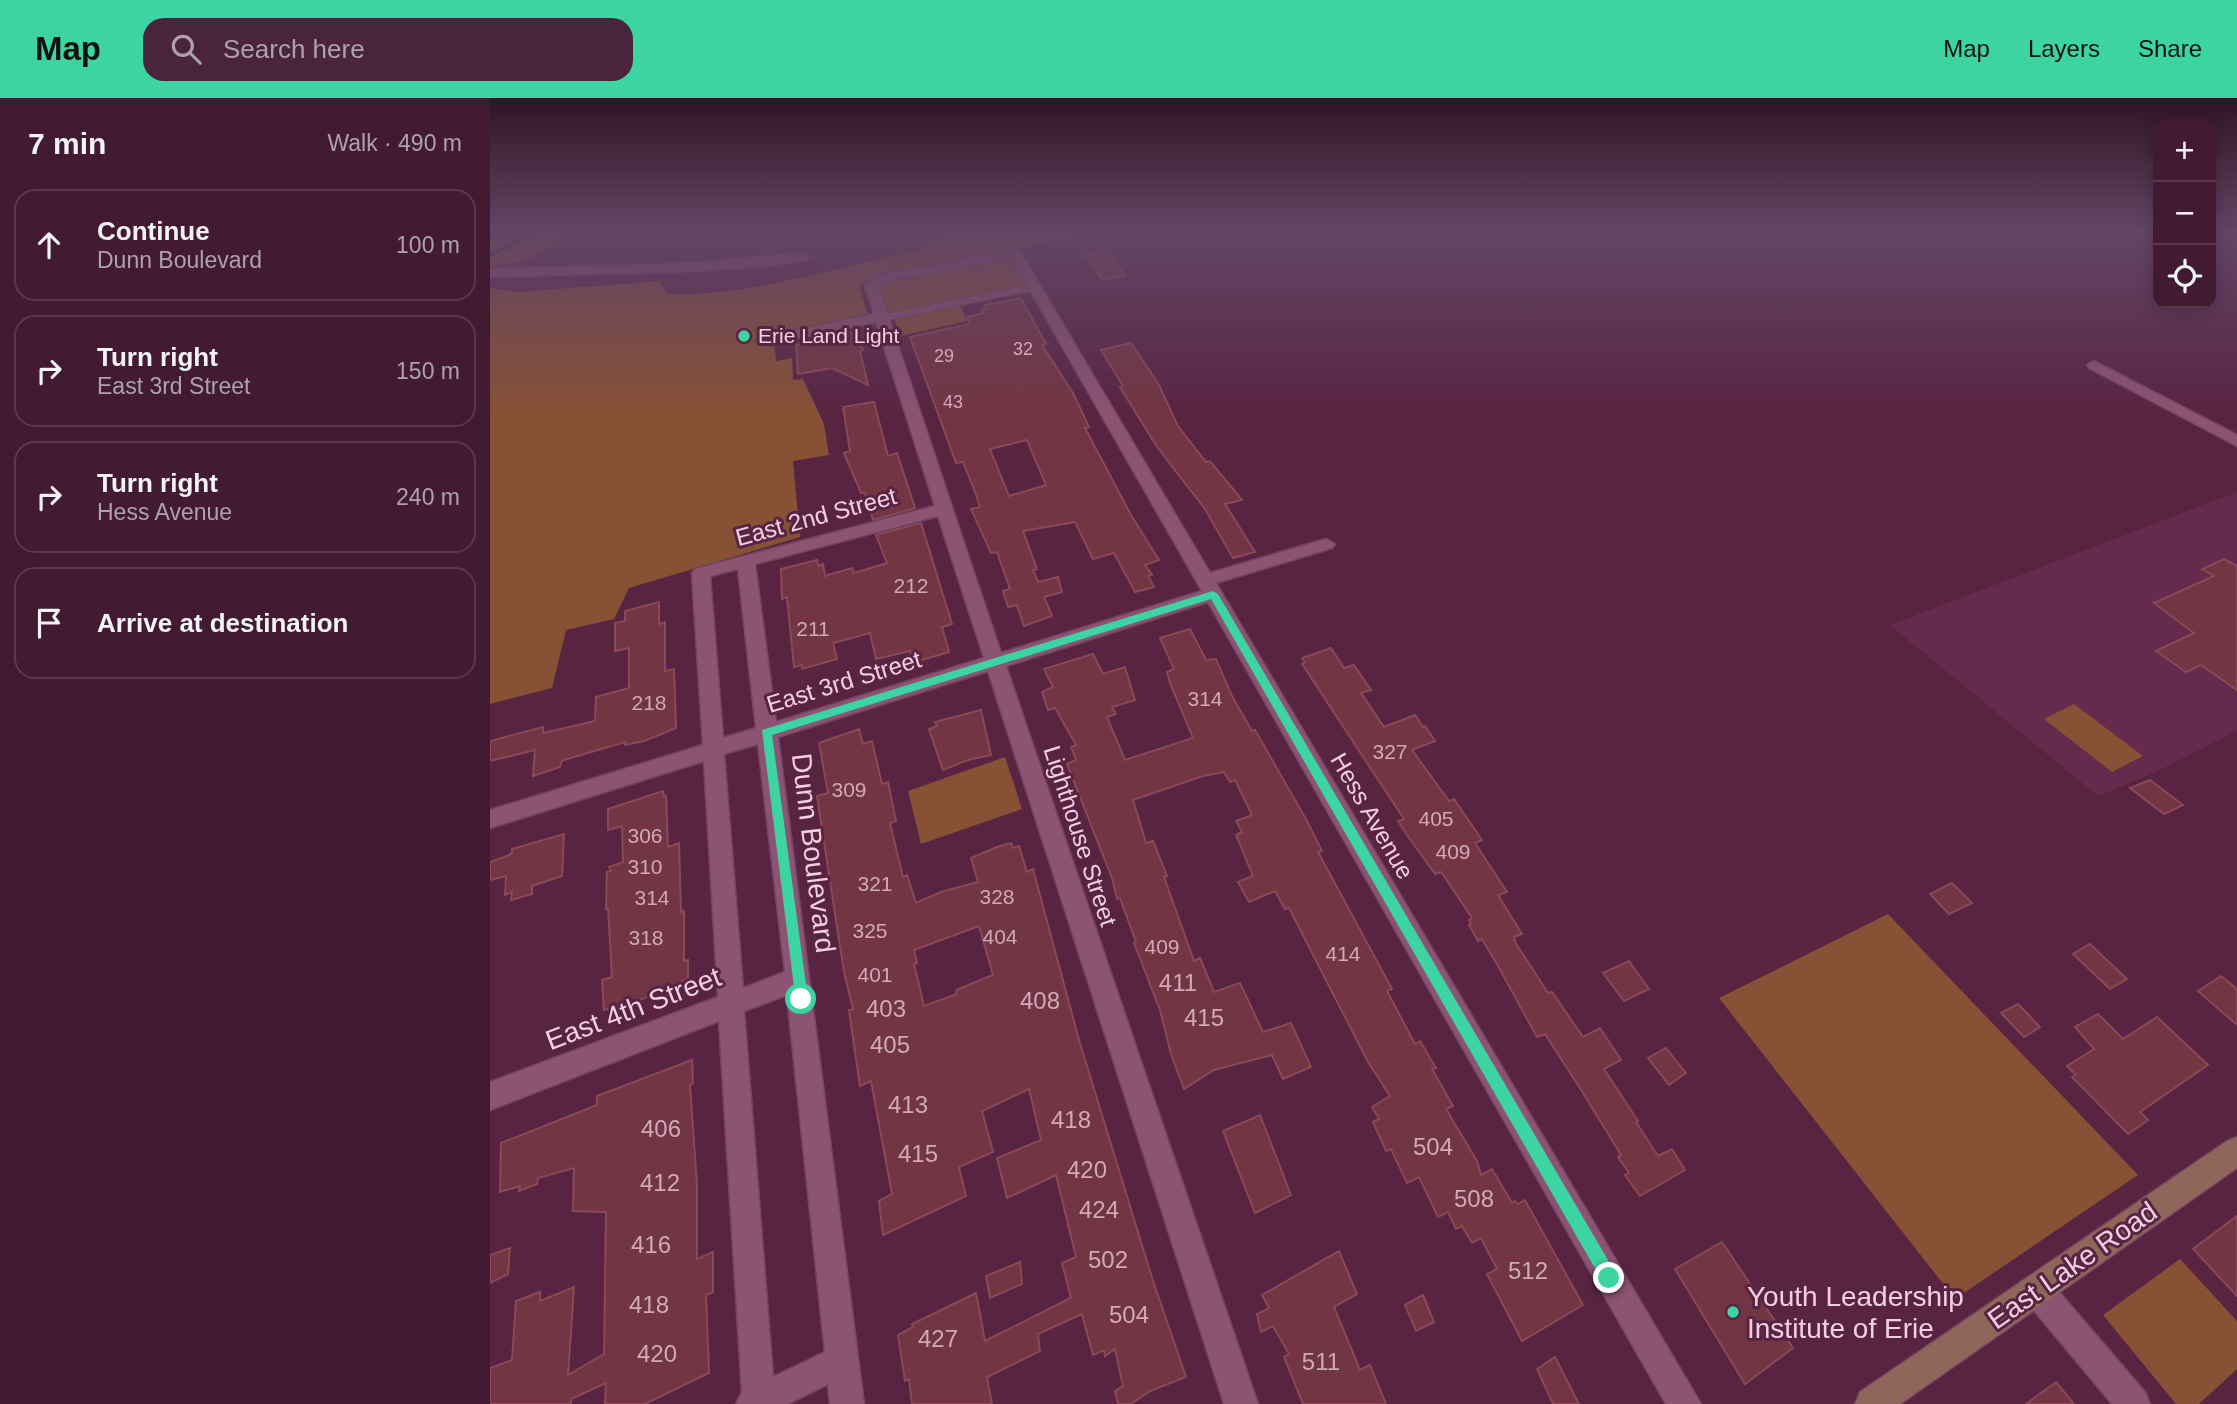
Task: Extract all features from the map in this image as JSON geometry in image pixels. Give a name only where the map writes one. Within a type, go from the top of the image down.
[{"type":"main road","name":"East Lake Road","points":[[1872,1404],[2234,1157]]},
{"type":"street","name":"Lighthouse Street","points":[[873,292],[1241,1404]]},
{"type":"street","name":"Hess Avenue","points":[[1038,292],[1684,1404]]},
{"type":"street","points":[[763,341],[880,317]]},
{"type":"street","points":[[2094,365],[2237,441]]},
{"type":"street","name":"East 2nd Street","points":[[713,750],[701,573],[944,509]]},
{"type":"street","name":"East 3rd Street","points":[[490,819],[995,663],[1326,544]]},
{"type":"street","name":"Dunn Boulevard","points":[[746,561],[798,979],[846,1404]]},
{"type":"street","points":[[713,750],[757,1403],[841,1362]]},
{"type":"street","name":"East 4th Street","points":[[490,1096],[798,979]]},
{"type":"street","points":[[2037,1290],[2133,1404]]},
{"type":"lane","points":[[880,317],[1009,292]]},
{"type":"shaded area","points":[[490,292],[861,292],[868,315],[774,342],[776,361],[792,358],[793,380],[803,379],[824,424],[829,455],[793,461],[800,537],[629,588],[614,619],[566,630],[552,688],[490,704]]},
{"type":"shaded area","points":[[880,292],[997,292],[888,314]]},
{"type":"shaded area","points":[[960,305],[967,321],[900,336],[894,317]]},
{"type":"shaded area","points":[[2237,492],[2237,731],[2156,772],[2098,796],[1890,625]]},
{"type":"shaded area","points":[[2074,704],[2143,756],[2112,772],[2044,719]]},
{"type":"shaded area","points":[[1005,757],[1022,809],[921,844],[908,791]]},
{"type":"shaded area","points":[[1888,914],[2138,1175],[1955,1299],[1719,998]]},
{"type":"shaded area","points":[[2180,1259],[2237,1321],[2237,1369],[2199,1404],[2176,1404],[2103,1315]]},
{"type":"building","points":[[1021,298],[1046,344],[1042,345],[1073,393],[1089,427],[1085,428],[1131,515],[1159,560],[1145,565],[1152,575],[1148,576],[1154,587],[1135,592],[1114,553],[1093,559],[1075,522],[1023,531],[1037,569],[1033,570],[1038,582],[1058,577],[1062,592],[1044,597],[1052,616],[1024,626],[1017,605],[1008,607],[1003,591],[1010,589],[997,552],[991,553],[971,509],[980,507],[975,492],[963,462],[956,463],[910,337],[970,324],[967,317],[983,313],[982,310],[987,309],[985,305]],"holes":[[[1027,440],[1046,485],[1009,496],[990,449]]]},
{"type":"building","points":[[855,332],[863,350],[860,351],[868,385],[832,368],[798,374],[796,345]]},
{"type":"building","points":[[1131,343],[1159,385],[1178,426],[1206,462],[1210,461],[1242,500],[1225,504],[1255,552],[1233,558],[1205,509],[1157,447],[1120,387],[1123,386],[1101,350]]},
{"type":"building","points":[[874,402],[888,456],[897,453],[915,508],[873,520],[865,493],[861,493],[844,453],[850,451],[843,407]]},
{"type":"building","points":[[921,523],[952,624],[942,627],[949,652],[912,663],[910,651],[876,659],[870,633],[833,643],[837,659],[802,669],[802,665],[794,667],[787,597],[782,599],[781,569],[817,560],[819,566],[823,564],[825,576],[852,568],[854,573],[887,563],[876,535]]},
{"type":"building","points":[[2224,559],[2237,566],[2237,690],[2201,665],[2186,672],[2156,651],[2194,633],[2154,603],[2214,576],[2202,569]]},
{"type":"building","points":[[659,602],[659,624],[665,622],[665,671],[674,669],[676,728],[644,741],[625,745],[625,742],[564,760],[560,767],[533,776],[535,750],[490,761],[490,741],[543,727],[543,733],[595,721],[596,697],[629,688],[629,648],[615,651],[615,623],[625,621],[625,611]]},
{"type":"building","points":[[1190,629],[1206,660],[1216,659],[1232,696],[1252,731],[1255,730],[1307,821],[1322,851],[1318,852],[1392,989],[1387,991],[1415,1044],[1420,1041],[1436,1068],[1432,1069],[1453,1106],[1446,1109],[1477,1161],[1481,1175],[1492,1169],[1512,1203],[1515,1201],[1518,1204],[1525,1200],[1583,1305],[1522,1341],[1487,1274],[1497,1269],[1481,1238],[1472,1243],[1462,1226],[1456,1229],[1448,1212],[1438,1217],[1419,1177],[1407,1183],[1391,1149],[1386,1151],[1373,1122],[1379,1119],[1372,1107],[1390,1096],[1368,1062],[1289,908],[1285,909],[1275,891],[1249,902],[1238,882],[1253,876],[1236,835],[1242,832],[1236,821],[1252,815],[1235,780],[1230,782],[1224,772],[1203,776],[1133,800],[1146,843],[1153,841],[1167,876],[1164,877],[1194,961],[1200,958],[1214,992],[1240,983],[1263,1032],[1291,1023],[1311,1067],[1283,1079],[1272,1055],[1214,1070],[1184,1089],[1171,1054],[1160,1010],[1134,943],[1136,942],[1120,898],[1117,899],[1112,878],[1067,764],[1076,760],[1071,747],[1076,745],[1055,708],[1048,710],[1042,692],[1053,687],[1044,669],[1093,654],[1103,674],[1125,667],[1135,700],[1112,707],[1116,714],[1107,717],[1125,760],[1193,738],[1170,683],[1167,672],[1174,669],[1160,638]]},
{"type":"building","points":[[1331,648],[1344,668],[1354,665],[1371,690],[1361,693],[1384,727],[1415,715],[1423,727],[1425,726],[1435,741],[1412,750],[1449,801],[1454,799],[1482,840],[1475,843],[1507,892],[1498,895],[1522,934],[1514,937],[1515,942],[1548,993],[1552,992],[1583,1037],[1600,1028],[1621,1060],[1604,1069],[1658,1156],[1672,1149],[1685,1170],[1640,1196],[1625,1175],[1629,1173],[1618,1157],[1621,1155],[1583,1093],[1545,1034],[1537,1037],[1482,939],[1478,941],[1469,925],[1472,918],[1441,872],[1435,874],[1407,835],[1398,821],[1404,819],[1302,664],[1305,662],[1302,658]]},
{"type":"building","points":[[981,710],[991,755],[943,770],[929,729],[937,726],[935,722]]},
{"type":"building","points":[[859,729],[863,744],[872,741],[882,784],[888,782],[896,821],[890,823],[903,877],[907,875],[916,903],[941,892],[978,882],[971,858],[997,847],[1011,843],[1013,848],[1019,846],[1027,872],[1033,869],[1079,1040],[1153,1281],[1186,1377],[1150,1391],[1131,1404],[1118,1404],[1115,1391],[1123,1386],[1115,1349],[1105,1356],[1104,1350],[1093,1355],[1082,1314],[1038,1334],[1040,1351],[987,1377],[992,1404],[912,1404],[909,1379],[905,1381],[898,1335],[913,1327],[912,1324],[976,1293],[985,1341],[1071,1298],[1062,1263],[1076,1257],[1056,1175],[1007,1198],[997,1158],[1041,1140],[1029,1089],[982,1111],[993,1152],[959,1167],[966,1196],[883,1235],[879,1201],[892,1194],[871,1081],[860,1086],[849,1010],[853,1009],[844,972],[817,796],[828,793],[819,743]],"holes":[[[979,926],[993,975],[956,990],[957,994],[924,1006],[914,964],[917,963],[914,950]]]},
{"type":"building","points":[[2150,780],[2183,805],[2164,814],[2130,788]]},
{"type":"building","points":[[663,791],[664,797],[666,796],[668,847],[679,843],[681,912],[684,911],[684,961],[688,960],[688,979],[642,999],[604,1010],[602,980],[612,977],[608,908],[606,909],[607,872],[611,871],[609,867],[623,862],[622,826],[608,830],[608,809]]},
{"type":"building","points":[[564,834],[562,876],[532,886],[532,894],[511,900],[512,892],[505,895],[506,876],[490,880],[490,862],[507,856],[512,853],[512,849]]},
{"type":"building","points":[[1952,883],[1972,903],[1949,914],[1930,894]]},
{"type":"building","points":[[2090,944],[2127,979],[2110,989],[2073,954]]},
{"type":"building","points":[[1629,961],[1649,989],[1624,1001],[1603,973]]},
{"type":"building","points":[[2221,976],[2237,989],[2237,1025],[2198,991]]},
{"type":"building","points":[[2018,1004],[2040,1027],[2024,1037],[2001,1013]]},
{"type":"building","points":[[2098,1014],[2123,1039],[2157,1017],[2208,1065],[2140,1112],[2148,1120],[2128,1134],[2072,1077],[2076,1075],[2067,1066],[2094,1049],[2075,1027]]},
{"type":"building","points":[[1666,1048],[1686,1073],[1669,1085],[1648,1058]]},
{"type":"building","points":[[692,1060],[693,1083],[690,1085],[697,1185],[697,1259],[713,1252],[713,1292],[706,1295],[709,1373],[645,1404],[605,1404],[606,1383],[571,1399],[571,1404],[490,1404],[490,1368],[512,1360],[516,1301],[540,1292],[540,1301],[574,1287],[568,1375],[604,1354],[606,1212],[573,1211],[574,1168],[538,1178],[537,1184],[519,1191],[520,1186],[500,1192],[501,1143],[597,1105],[597,1096]]},
{"type":"building","points":[[1260,1115],[1291,1195],[1255,1213],[1223,1131]]},
{"type":"building","points":[[2237,1216],[2237,1296],[2193,1249]]},
{"type":"building","points":[[1722,1242],[1793,1348],[1745,1384],[1675,1269]]},
{"type":"building","points":[[510,1248],[508,1274],[490,1283],[490,1255]]},
{"type":"building","points":[[1339,1251],[1357,1294],[1334,1307],[1360,1370],[1370,1365],[1386,1404],[1303,1404],[1284,1357],[1289,1354],[1273,1326],[1261,1332],[1257,1314],[1269,1308],[1262,1295]]},
{"type":"building","points":[[1020,1262],[1022,1284],[990,1298],[986,1276]]},
{"type":"building","points":[[1423,1295],[1434,1322],[1416,1331],[1405,1305]]},
{"type":"building","points":[[1555,1357],[1579,1404],[1553,1404],[1537,1369]]},
{"type":"building","points":[[2056,1382],[2074,1404],[2026,1404]]},
{"type":"place","name":"Erie Land Light","points":[[744,336]]},
{"type":"place","name":"Youth Leadership Institute of Erie","points":[[1733,1312]]},
{"type":"route","points":[[801,999],[766,733],[1213,594],[1609,1278]]}]
